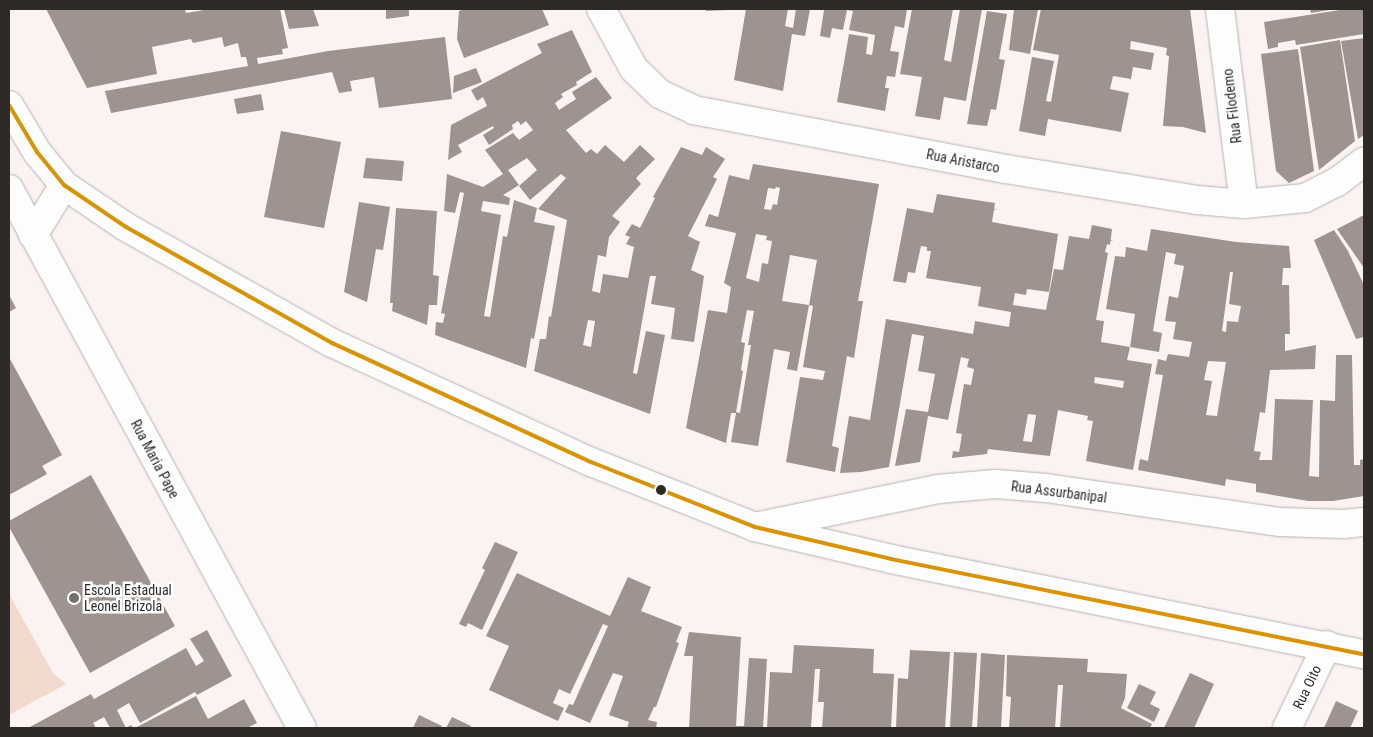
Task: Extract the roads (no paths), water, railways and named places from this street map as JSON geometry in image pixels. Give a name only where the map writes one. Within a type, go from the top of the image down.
[{"type":"street","name":"Rua Aristarco","points":[[601,9],[634,68],[660,94],[694,110],[1006,169],[1197,200],[1244,204],[1305,198],[1337,182],[1364,162]]},
{"type":"street","name":"Rua Filodemo","points":[[1220,9],[1244,204]]},
{"type":"street","points":[[9,105],[37,152],[64,185],[126,227],[332,343],[591,462],[755,527],[891,559],[1327,645],[1364,654]]},
{"type":"street","points":[[33,235],[64,185]]},
{"type":"street","name":"Rua Maria Pape","points":[[9,189],[302,728]]},
{"type":"street","name":"Rua Assurbanipal","points":[[755,527],[938,489],[996,484],[1046,488],[1278,522],[1344,524],[1364,522]]},
{"type":"street","name":"Rua Oito","points":[[1287,728],[1327,645]]},
{"type":"place","name":"Escola Estadual Leonel Brizola","points":[[74,598]]}]
